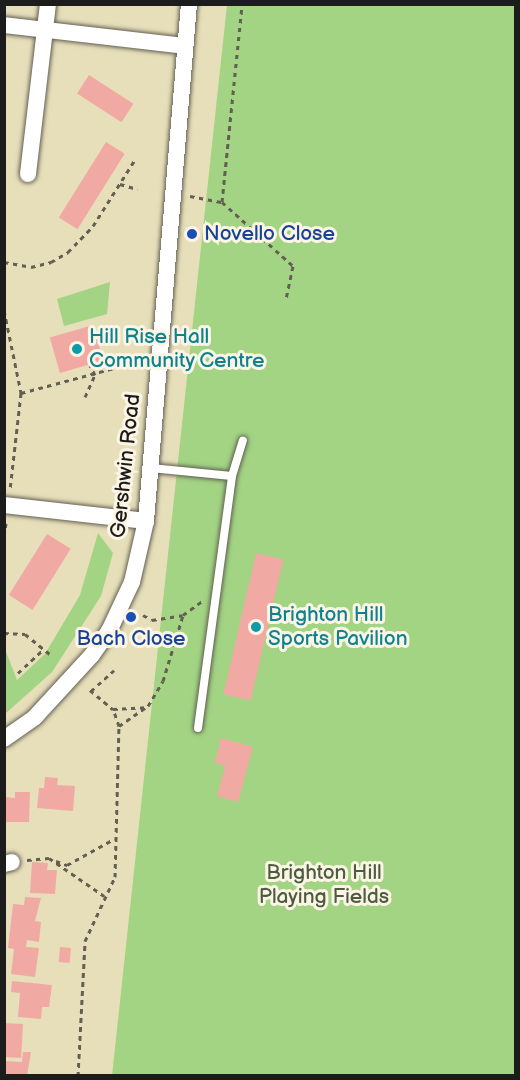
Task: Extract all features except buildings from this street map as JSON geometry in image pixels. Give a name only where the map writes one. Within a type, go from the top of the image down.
[{"type":"street","points":[[28,174],[48,4]]},
{"type":"street","name":"Gershwin Road","points":[[4,739],[60,693],[109,632],[132,582],[147,521],[189,4]]},
{"type":"street","points":[[4,25],[45,32],[185,46]]},
{"type":"street","points":[[6,505],[147,521]]},
{"type":"lane","points":[[198,728],[232,476],[243,441]]},
{"type":"lane","points":[[151,468],[232,476]]},
{"type":"path","points":[[222,202],[242,4]]},
{"type":"path","points":[[4,262],[32,267],[51,262],[68,252],[93,226],[136,158]]},
{"type":"path","points":[[120,184],[137,189]]},
{"type":"path","points":[[188,196],[222,202],[293,267],[286,300]]},
{"type":"path","points":[[4,310],[21,393],[6,505]]},
{"type":"path","points":[[90,365],[95,372]]},
{"type":"path","points":[[21,393],[118,367]]},
{"type":"path","points":[[85,397],[95,372]]},
{"type":"path","points":[[143,615],[152,620],[183,615],[217,589]]},
{"type":"path","points":[[119,726],[148,706],[163,681],[183,615]]},
{"type":"path","points":[[4,633],[26,634],[51,655]]},
{"type":"path","points":[[18,673],[44,649]]},
{"type":"path","points":[[78,1076],[85,941],[104,896],[115,877],[119,726],[114,709],[90,690],[114,670]]},
{"type":"path","points":[[114,709],[148,706]]},
{"type":"path","points":[[8,863],[49,858],[67,865],[115,839]]},
{"type":"path","points":[[49,858],[104,896]]},
{"type":"green space","name":"Brighton Hill Playing Fields","points":[[227,5],[515,5],[515,1075],[112,1076]]},
{"type":"green space","points":[[110,282],[107,314],[64,326],[57,299]]},
{"type":"green space","points":[[98,533],[113,553],[101,596],[52,672],[5,714],[5,649],[17,680],[45,654],[80,595]]},
{"type":"place","name":"Novello Close","points":[[192,234]]},
{"type":"place","name":"Hill Rise Hall Community Centre","points":[[77,349]]},
{"type":"place","name":"Bach Close","points":[[131,617]]},
{"type":"place","name":"Brighton Hill Sports Pavilion","points":[[256,627]]}]
